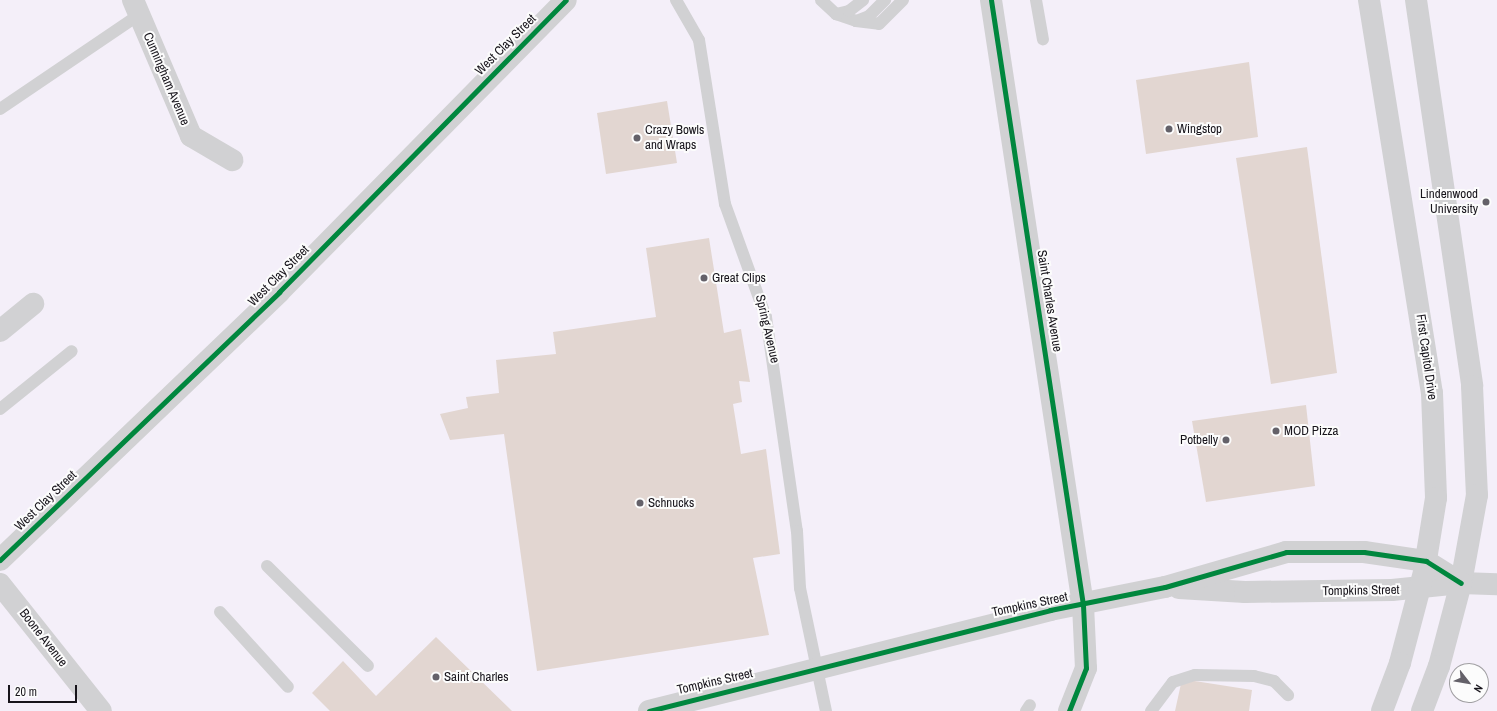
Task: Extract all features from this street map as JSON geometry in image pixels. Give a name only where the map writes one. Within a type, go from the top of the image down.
[{"type":"street","name":"West Clay Street","points":[[0,560],[279,292],[566,0]]},
{"type":"street","name":"Saint Charles Avenue","points":[[992,0],[1083,605]]},
{"type":"street","name":"First Capitol Drive","points":[[1369,0],[1432,393],[1436,498],[1420,590],[1382,711]]},
{"type":"street","points":[[1416,0],[1472,386],[1477,495],[1461,583],[1439,666],[1422,711]]},
{"type":"street","name":"Cunningham Avenue","points":[[136,8],[191,136],[232,160]]},
{"type":"street","points":[[0,331],[33,304]]},
{"type":"street","name":"Tompkins Street","points":[[648,711],[1050,610],[1083,605],[1165,587],[1286,552],[1364,552],[1426,561],[1461,583]]},
{"type":"street","name":"Tompkins Street","points":[[1165,587],[1245,592],[1420,590],[1461,583],[1497,584]]},
{"type":"street","name":"Boone Avenue","points":[[0,584],[101,711]]},
{"type":"street","points":[[1070,711],[1086,668],[1083,605]]},
{"type":"lane","name":"Spring Avenue","points":[[676,0],[699,40],[726,204],[766,317],[797,531],[800,588],[826,711]]},
{"type":"lane","points":[[821,0],[836,0]]},
{"type":"lane","points":[[821,0],[836,14],[856,21],[879,24],[903,0]]},
{"type":"lane","points":[[836,14],[850,11],[864,0]]},
{"type":"lane","points":[[856,21],[869,16],[885,0]]},
{"type":"lane","points":[[1036,0],[1042,38]]},
{"type":"lane","points":[[0,109],[136,8]]},
{"type":"lane","points":[[0,408],[72,351]]},
{"type":"lane","points":[[267,566],[368,666]]},
{"type":"lane","points":[[220,612],[288,687]]},
{"type":"lane","points":[[1151,711],[1173,682],[1195,675],[1254,676],[1274,681],[1288,695]]},
{"type":"building","points":[[1249,62],[1258,137],[1146,154],[1136,80]]},
{"type":"building","name":"Crazy Bowls and Wraps","points":[[667,101],[677,163],[606,174],[597,113]]},
{"type":"building","points":[[1307,147],[1337,373],[1271,384],[1236,158]]},
{"type":"building","points":[[709,238],[724,333],[741,329],[750,382],[739,381],[742,402],[733,404],[741,454],[766,449],[780,554],[753,558],[769,635],[537,671],[504,434],[450,440],[440,414],[468,408],[466,397],[499,393],[496,360],[556,354],[553,332],[656,317],[646,248]]},
{"type":"building","points":[[1306,405],[1315,486],[1206,502],[1192,421]]},
{"type":"building","name":"Saint Charles","points":[[436,637],[512,711],[330,711],[312,693],[343,661],[376,696]]},
{"type":"building","points":[[1182,679],[1252,690],[1249,711],[1175,711]]},
{"type":"cycle path","points":[[0,560],[279,292],[566,0]]},
{"type":"cycle path","points":[[991,0],[1083,605],[1086,668],[1069,711]]},
{"type":"cycle path","points":[[649,711],[1050,610],[1165,587],[1286,552],[1364,552],[1426,561],[1461,583]]},
{"type":"place","name":"Wingstop","points":[[1169,129]]},
{"type":"place","name":"Crazy Bowls and Wraps","points":[[637,138]]},
{"type":"place","name":"Lindenwood University","points":[[1486,202]]},
{"type":"place","name":"Great Clips","points":[[704,278]]},
{"type":"place","name":"MOD Pizza","points":[[1276,431]]},
{"type":"place","name":"Potbelly","points":[[1226,440]]},
{"type":"place","name":"Schnucks","points":[[640,503]]},
{"type":"place","name":"Saint Charles","points":[[436,677]]}]
